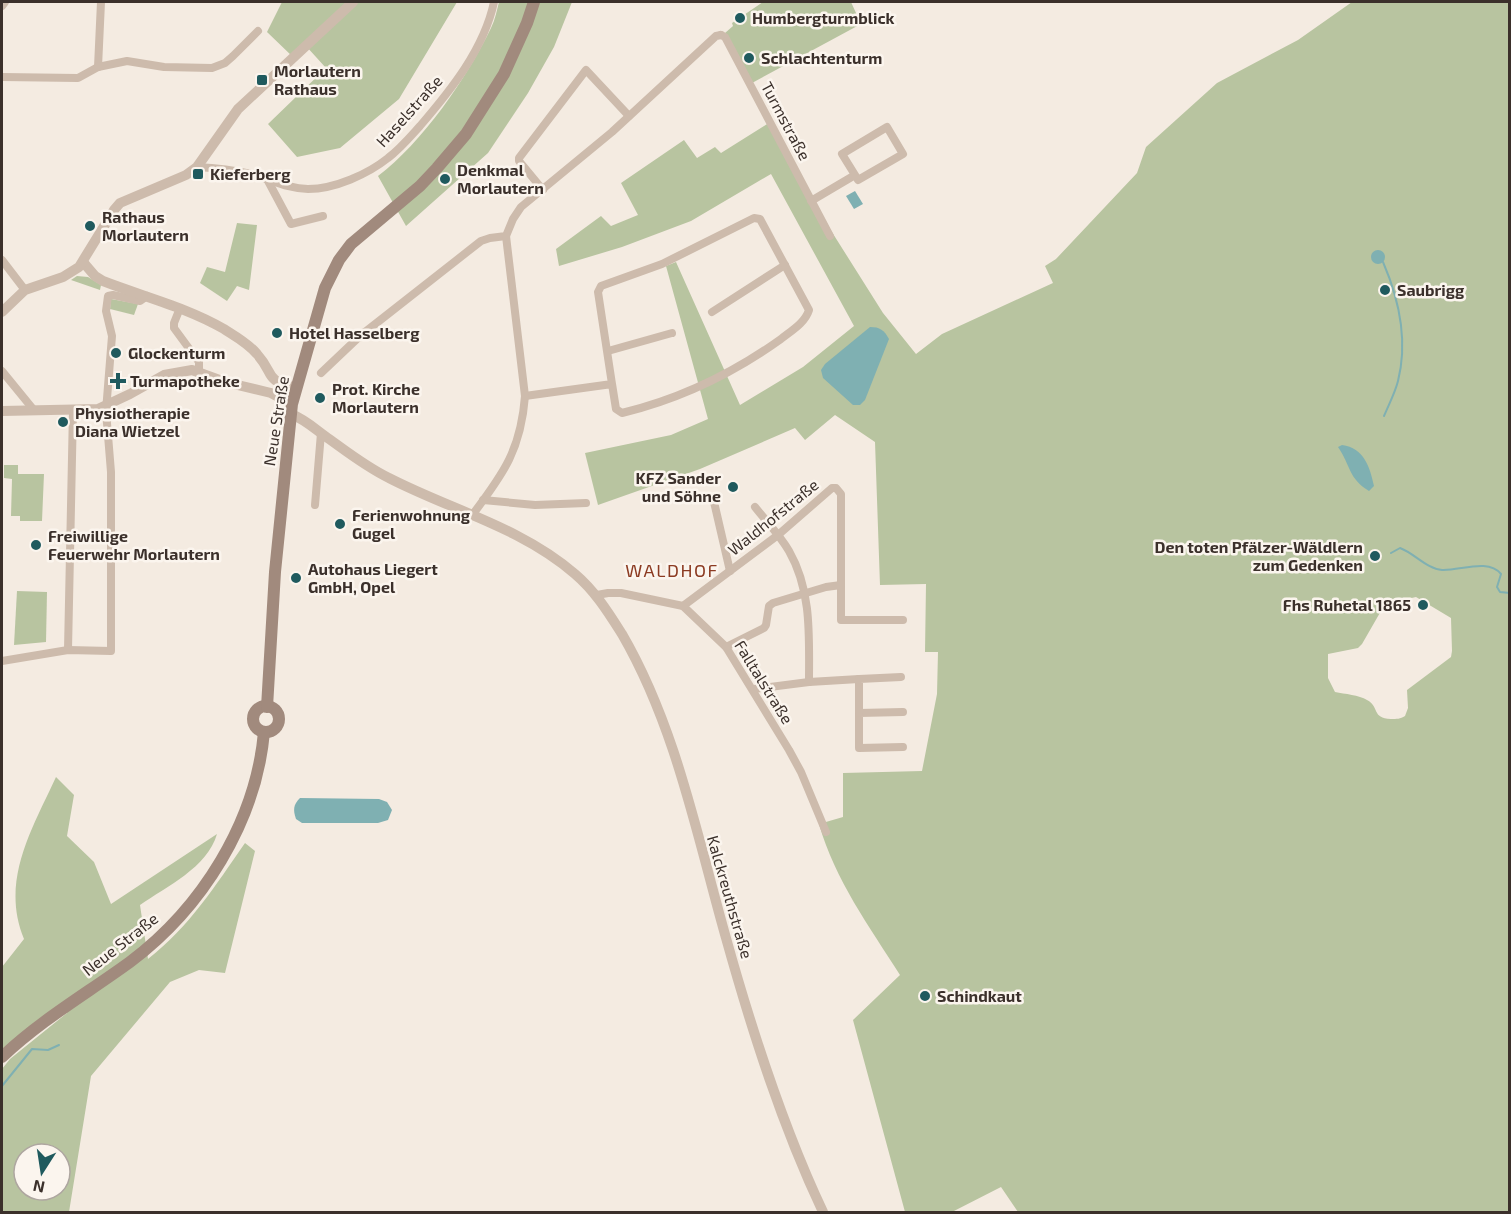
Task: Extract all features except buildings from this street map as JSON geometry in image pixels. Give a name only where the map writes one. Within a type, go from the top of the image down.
[{"type":"main road","name":"Neue Straße","points":[[267,707],[275,572],[292,409],[325,288],[345,250],[420,186],[466,134],[504,74],[527,24],[534,2]]},
{"type":"main road","name":"Neue Straße","points":[[267,707],[275,710],[279,721],[275,728],[264,732],[257,728],[253,717],[257,710],[267,707]]},
{"type":"main road","name":"Neue Straße","points":[[2,1057],[42,1022],[148,947],[179,918],[196,897],[224,855],[240,825],[259,769],[264,732]]},
{"type":"street","points":[[2,6],[6,2]]},
{"type":"street","points":[[98,67],[101,2]]},
{"type":"street","points":[[2,312],[25,290],[74,272],[83,262],[120,203],[186,175],[197,167],[238,109],[353,2]]},
{"type":"street","name":"Haselstraße","points":[[197,167],[234,171],[297,188],[323,188],[373,169],[390,157],[449,93],[484,31],[494,2]]},
{"type":"street","points":[[2,77],[78,78],[98,67],[135,61],[164,67],[212,68],[225,63],[258,31]]},
{"type":"street","name":"Turmstraße","points":[[506,236],[521,207],[629,116],[722,31],[830,236]]},
{"type":"street","points":[[543,189],[519,161],[519,158],[586,69],[629,116]]},
{"type":"street","points":[[887,127],[903,154],[858,180],[855,175],[842,154],[887,127]]},
{"type":"street","points":[[812,201],[855,175]]},
{"type":"street","points":[[267,179],[291,224],[323,216]]},
{"type":"street","points":[[754,218],[760,219],[785,265],[809,310],[807,318],[770,346],[718,378],[677,396],[622,413],[616,409],[598,292],[601,286],[662,264],[754,218]]},
{"type":"street","points":[[321,373],[360,336],[482,241],[506,236],[525,396],[524,413],[516,446],[501,477],[473,514]]},
{"type":"street","points":[[2,260],[25,290]]},
{"type":"street","points":[[83,262],[95,276],[103,281],[180,308],[224,329],[256,353],[270,377],[276,382],[296,388]]},
{"type":"street","points":[[712,312],[785,265]]},
{"type":"street","points":[[2,661],[68,650],[111,651],[111,480],[106,406],[112,336],[106,312],[107,298],[113,295],[140,301],[147,297]]},
{"type":"street","points":[[2,411],[87,410],[106,406],[164,375],[183,371],[199,371],[199,362],[174,328],[180,308]]},
{"type":"street","points":[[608,351],[672,333]]},
{"type":"street","points":[[2,371],[33,409]]},
{"type":"street","name":"Kalckreuthstraße","points":[[199,371],[225,382],[271,393],[302,419],[372,469],[389,479],[473,514],[518,537],[560,562],[597,595],[632,651],[665,725],[758,1045],[794,1143],[823,1212]]},
{"type":"street","points":[[271,393],[276,382]]},
{"type":"street","points":[[525,396],[612,384]]},
{"type":"street","points":[[68,650],[73,410]]},
{"type":"street","points":[[315,505],[321,433]]},
{"type":"street","name":"Waldhofstraße","points":[[683,606],[778,535],[832,488],[836,488],[841,494],[841,585]]},
{"type":"street","points":[[483,500],[535,505],[586,503]]},
{"type":"street","name":"Waldhofstraße","points":[[714,502],[730,571]]},
{"type":"street","points":[[755,507],[789,550],[801,575],[808,610],[809,682]]},
{"type":"street","points":[[726,647],[764,628],[769,606],[773,603],[826,587],[841,585],[841,620],[903,620]]},
{"type":"street","points":[[597,595],[608,592],[621,593],[683,606]]},
{"type":"street","name":"Falltalstraße","points":[[683,606],[726,647],[753,689],[801,772],[826,832]]},
{"type":"street","points":[[753,689],[809,682],[901,677]]},
{"type":"street","points":[[859,679],[859,748],[903,747]]},
{"type":"street","points":[[859,713],[903,712]]},
{"type":"green space","points":[[282,2],[457,2],[399,99],[340,148],[297,157],[268,124],[326,68],[306,46],[293,57],[267,32]]},
{"type":"green space","points":[[499,2],[572,2],[554,47],[528,93],[488,153],[406,226],[378,176],[395,162],[427,128],[456,88],[491,28]]},
{"type":"green space","points":[[763,2],[851,2],[861,24],[752,83],[725,33],[733,26],[732,23]]},
{"type":"green space","points":[[1352,2],[1509,2],[1509,1212],[1018,1212],[1001,1187],[952,1212],[905,1212],[853,1020],[900,975],[843,883],[819,824],[843,817],[843,773],[922,771],[937,694],[938,652],[925,652],[926,584],[880,585],[875,442],[835,415],[805,440],[795,428],[700,469],[598,505],[585,453],[671,435],[708,419],[666,266],[676,262],[740,405],[803,367],[854,326],[771,174],[691,221],[622,247],[559,266],[556,249],[601,216],[611,226],[638,215],[621,183],[684,140],[697,158],[715,147],[721,153],[772,121],[830,229],[883,313],[916,354],[942,334],[1053,283],[1045,266],[1056,259],[1137,173],[1146,147],[1217,83],[1298,40]],"holes":[[[1416,597],[1451,618],[1451,657],[1407,690],[1408,708],[1402,718],[1381,717],[1367,700],[1335,692],[1328,678],[1328,654],[1358,648],[1385,604]]]},
{"type":"green space","points":[[237,223],[257,225],[249,290],[237,286],[227,301],[200,283],[207,267],[225,272]]},
{"type":"green space","points":[[77,276],[88,277],[101,285],[100,290],[71,280]]},
{"type":"green space","points":[[111,299],[138,304],[134,315],[110,309]]},
{"type":"green space","points":[[4,465],[18,465],[18,474],[44,474],[42,521],[20,521],[20,516],[11,516],[12,479],[4,478]]},
{"type":"green space","points":[[17,591],[47,592],[46,642],[14,645]]},
{"type":"green space","points":[[56,777],[74,795],[67,836],[94,862],[111,904],[217,834],[205,857],[185,875],[140,905],[148,959],[189,919],[245,843],[255,851],[225,973],[199,970],[170,982],[91,1076],[72,1193],[72,1142],[12,1142],[12,1202],[71,1202],[69,1212],[2,1212],[2,1069],[10,1059],[67,1013],[56,1008],[2,1054],[2,967],[24,939],[18,918],[17,876],[29,836]]},
{"type":"water","points":[[855,191],[863,204],[854,209],[846,196]]},
{"type":"water","points":[[1375,250],[1381,250],[1385,257],[1381,264],[1375,264],[1371,260],[1371,254]]},
{"type":"water","points":[[870,327],[881,330],[889,339],[865,400],[860,405],[853,405],[823,378],[821,370],[825,364]]},
{"type":"water","points":[[1342,445],[1356,450],[1365,460],[1374,486],[1369,491],[1353,476],[1338,447]]},
{"type":"water","points":[[300,798],[379,799],[387,802],[392,810],[388,820],[378,823],[302,823],[296,819],[294,810]]},
{"type":"waterway","points":[[1383,262],[1394,291],[1402,336],[1398,381],[1384,416]]},
{"type":"waterway","points":[[1391,553],[1400,548],[1431,567],[1442,570],[1473,566],[1495,569],[1501,574],[1497,587],[1500,592],[1510,593]]},
{"type":"waterway","points":[[2,1086],[32,1049],[48,1050],[59,1045]]},
{"type":"place","name":"Humbergturmblick","points":[[740,18]]},
{"type":"place","name":"Schlachtenturm","points":[[749,58]]},
{"type":"place","name":"Morlautern Rathaus","points":[[262,80]]},
{"type":"place","name":"Kieferberg","points":[[198,174]]},
{"type":"place","name":"Denkmal Morlautern","points":[[445,179]]},
{"type":"place","name":"Rathaus Morlautern","points":[[90,226]]},
{"type":"place","name":"Saubrigg","points":[[1385,290]]},
{"type":"place","name":"Hotel Hasselberg","points":[[277,333]]},
{"type":"place","name":"Glockenturm","points":[[116,353]]},
{"type":"place","name":"Turmapotheke","points":[[118,381]]},
{"type":"place","name":"Prot. Kirche Morlautern","points":[[320,398]]},
{"type":"place","name":"Physiotherapie Diana Wietzel","points":[[63,422]]},
{"type":"place","name":"KFZ Sander und Söhne","points":[[733,487]]},
{"type":"place","name":"Ferienwohnung Gugel","points":[[340,524]]},
{"type":"place","name":"Freiwillige Feuerwehr Morlautern","points":[[36,545]]},
{"type":"place","name":"Den toten Pfälzer-Wäldlern zum Gedenken","points":[[1375,556]]},
{"type":"place","name":"Autohaus Liegert GmbH, Opel","points":[[296,578]]},
{"type":"place","name":"Fhs Ruhetal 1865","points":[[1423,605]]},
{"type":"place","name":"Schindkaut","points":[[925,996]]},
{"type":"district","name":"WALDHOF","points":[[672,571]]}]
